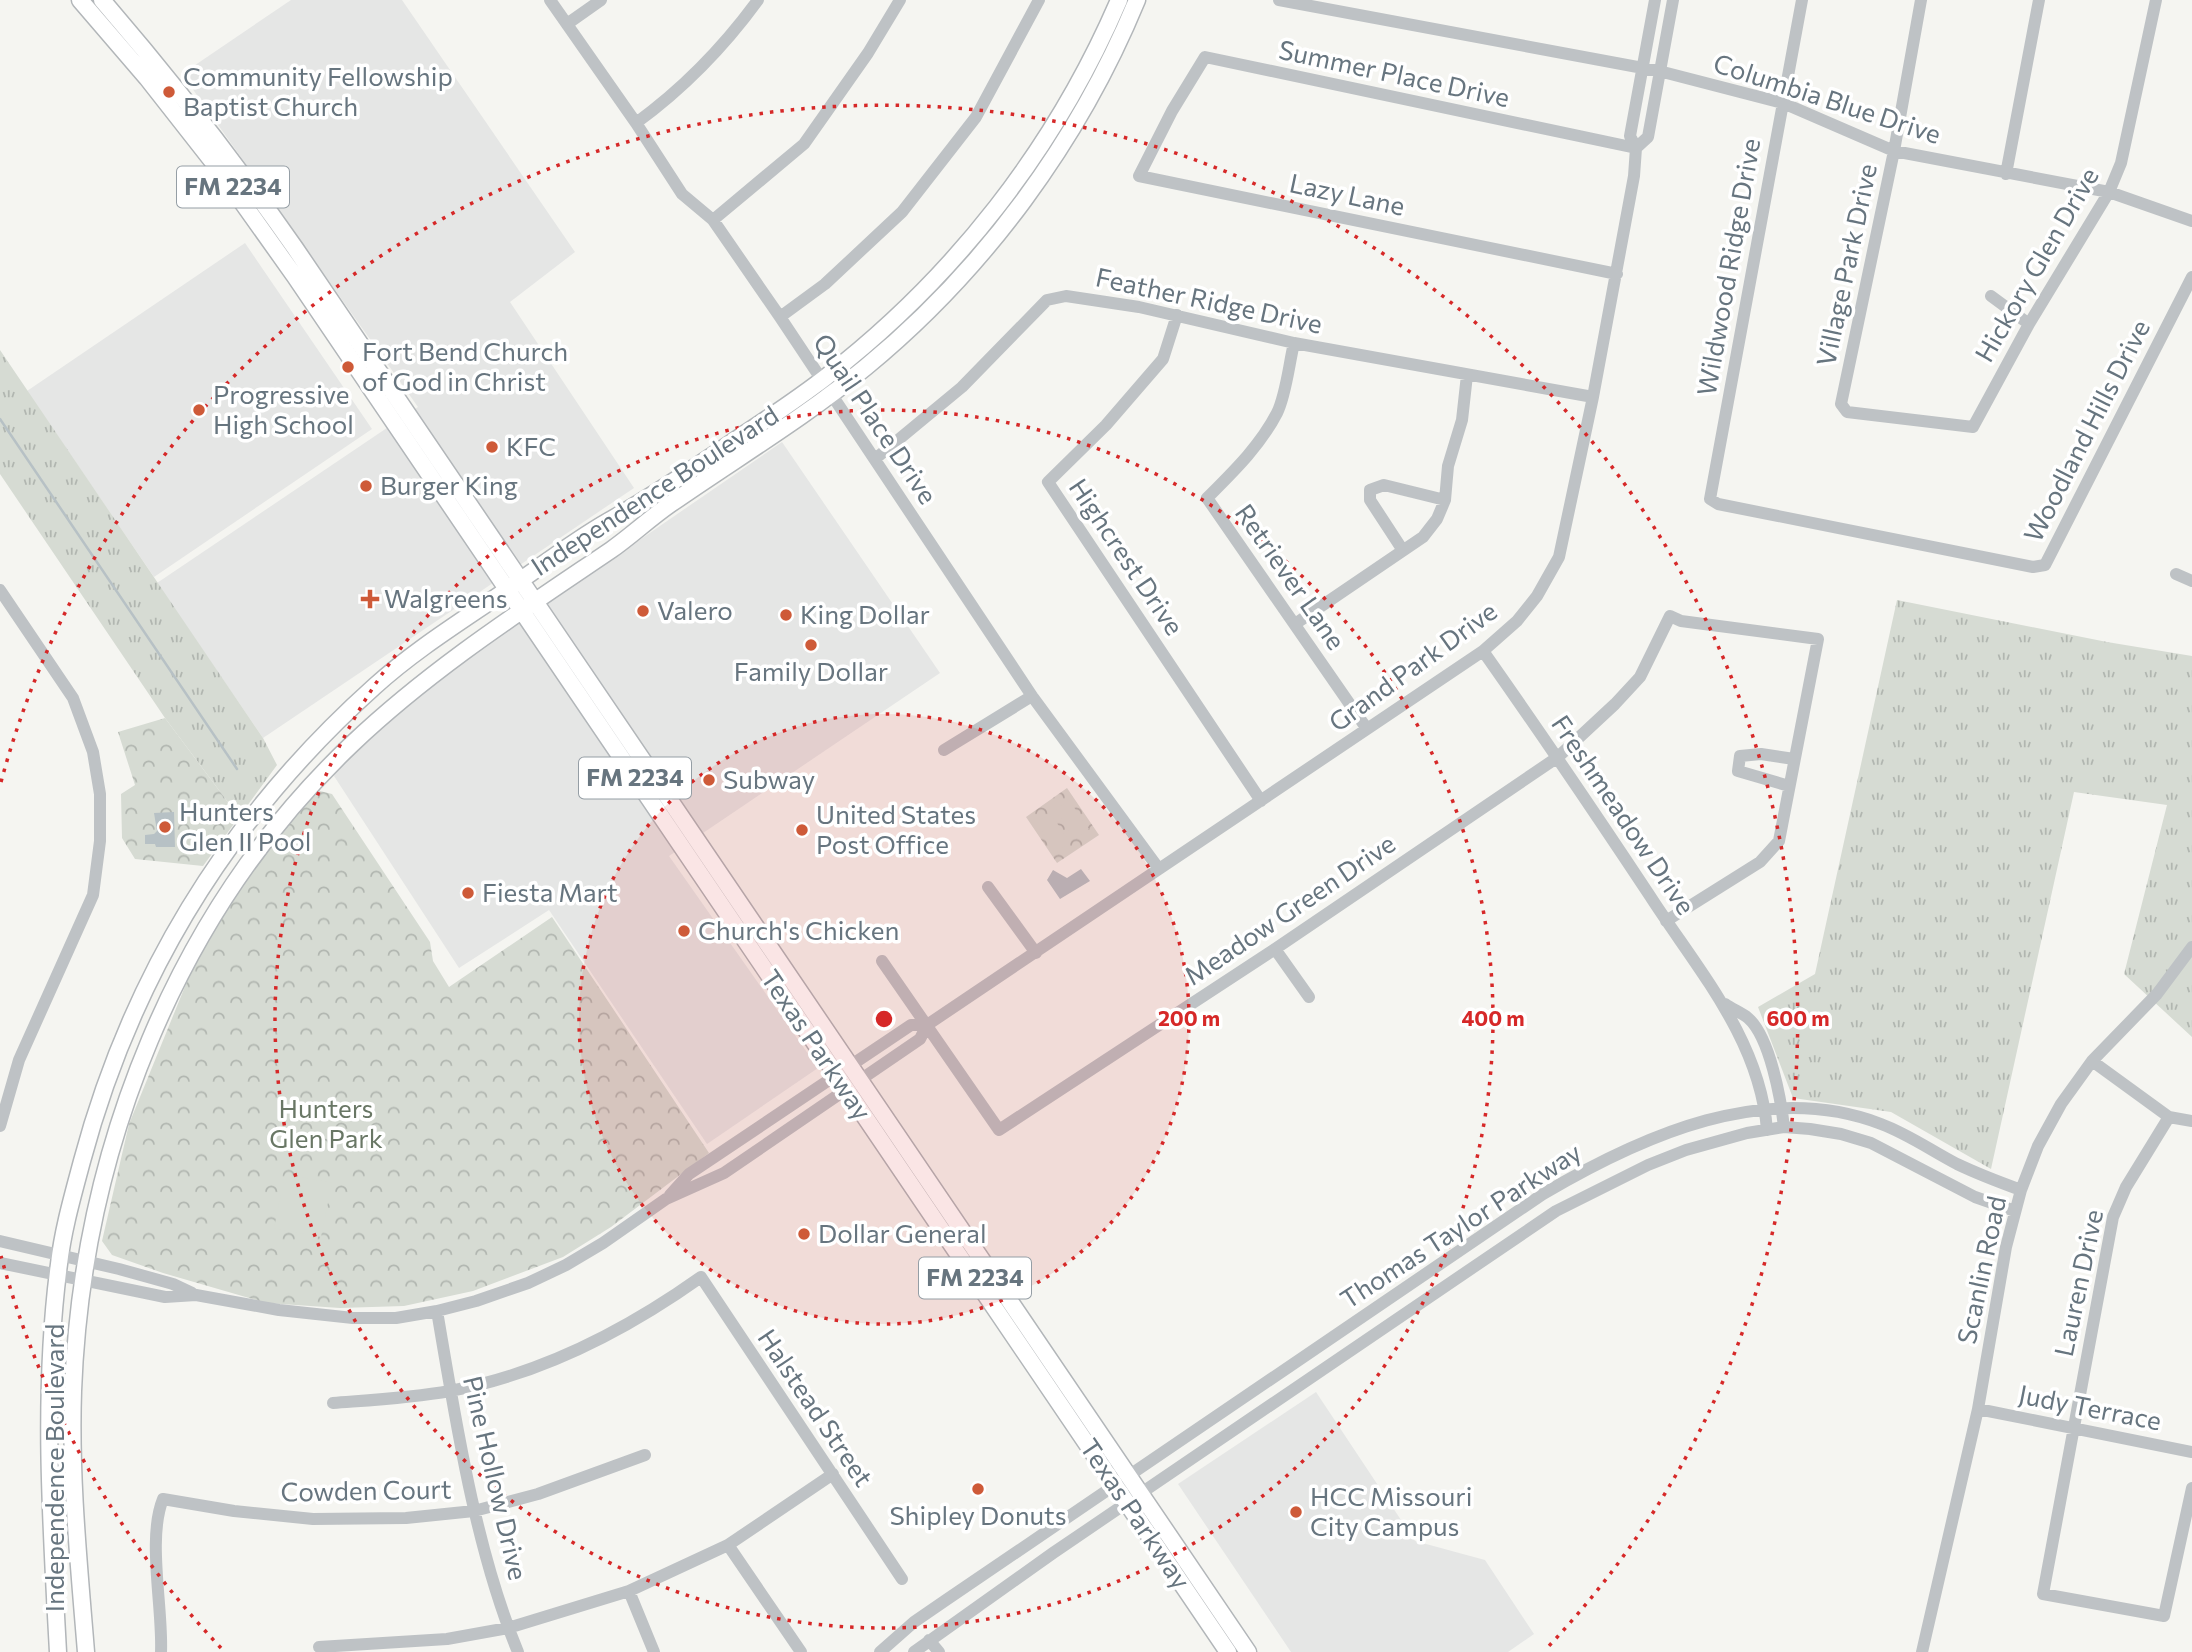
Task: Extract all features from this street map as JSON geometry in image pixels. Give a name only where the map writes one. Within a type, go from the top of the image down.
[{"type":"main road","name":"Texas Parkway","points":[[80,0],[147,78],[220,171],[514,585]]},
{"type":"main road","name":"Texas Parkway","points":[[103,0],[240,169],[375,365],[651,802],[727,914],[843,1070],[860,1079],[977,1252],[1228,1652]]},
{"type":"main road","name":"Independence Boulevard","points":[[58,1652],[50,1489],[52,1323],[60,1256],[96,1107],[131,1017],[160,957],[206,880],[265,800],[309,750],[378,682],[440,635],[605,523],[826,388],[868,366],[912,327],[964,274],[1009,221],[1047,167],[1085,72],[1119,0]]},
{"type":"main road","name":"Independence Boulevard","points":[[86,1652],[74,1492],[73,1394],[85,1262],[111,1149],[126,1101],[154,1029],[190,955],[222,903],[253,856],[325,771],[423,681],[469,646],[619,544],[642,523],[826,388],[951,262],[994,212],[1103,72],[1137,0]]},
{"type":"main road","points":[[951,262],[964,274]]},
{"type":"main road","points":[[344,348],[356,351],[365,364],[375,365]]},
{"type":"main road","points":[[656,494],[670,504]]},
{"type":"main road","name":"Texas Parkway","points":[[528,606],[684,820],[757,929],[843,1070],[846,1089],[963,1261],[1123,1481]]},
{"type":"main road","points":[[309,750],[325,771]]},
{"type":"main road","points":[[651,802],[664,805],[671,816],[684,820]]},
{"type":"main road","points":[[727,914],[738,915],[747,928],[757,929]]},
{"type":"main road","points":[[131,1017],[154,1029]]},
{"type":"main road","points":[[963,1261],[977,1252]]},
{"type":"main road","name":"Texas Parkway","points":[[1134,1499],[1248,1652]]},
{"type":"street","name":"Quail Place Drive","points":[[550,0],[682,194],[713,220],[1032,696],[1158,869]]},
{"type":"street","points":[[567,24],[601,0]]},
{"type":"street","points":[[636,123],[671,97],[704,66],[758,0]]},
{"type":"street","points":[[713,220],[804,144],[868,53],[900,0]]},
{"type":"street","points":[[780,317],[825,284],[902,212],[976,117],[1039,0]]},
{"type":"street","name":"Columbia Blue Drive","points":[[1279,0],[1659,71],[1783,103],[1894,151],[2109,192],[2192,221]]},
{"type":"street","name":"Grand Park Drive","points":[[1636,148],[1630,136],[1655,0]]},
{"type":"street","name":"Grand Park Drive","points":[[666,1199],[724,1174],[920,1039],[927,1025],[1483,650],[1517,621],[1537,596],[1559,557],[1617,274],[1636,148],[1647,136],[1673,0]]},
{"type":"street","name":"Wildwood Ridge Drive","points":[[1751,511],[1718,504],[1710,499],[1802,0]]},
{"type":"street","name":"Village Park Drive","points":[[1921,0],[1894,151],[1841,404],[1847,412],[1933,422]]},
{"type":"street","points":[[2006,174],[2039,0]]},
{"type":"street","name":"Hickory Glen Drive","points":[[1933,422],[1973,427],[2029,324],[2109,192],[2120,163],[2156,0]]},
{"type":"street","name":"Summer Place Drive","points":[[1172,111],[1205,57],[1636,148]]},
{"type":"street","name":"Lazy Lane","points":[[1172,111],[1139,176],[1617,274]]},
{"type":"street","name":"Woodland Hills Drive","points":[[1751,511],[2033,567],[2045,565],[2192,276]]},
{"type":"street","name":"Feather Ridge Drive","points":[[875,459],[962,387],[1047,300],[1066,296],[1139,307],[1294,343],[1593,397]]},
{"type":"street","points":[[1991,296],[2029,324]]},
{"type":"street","name":"Highcrest Drive","points":[[1177,315],[1163,359],[1105,425],[1048,482],[1261,801]]},
{"type":"street","name":"Retriever Lane","points":[[1294,343],[1278,411],[1256,446],[1207,498],[1367,729]]},
{"type":"street","points":[[1295,624],[1423,537],[1437,519],[1444,500],[1448,466],[1462,420],[1467,375]]},
{"type":"street","points":[[1402,550],[1370,500],[1370,490],[1384,485],[1444,500]]},
{"type":"street","points":[[2176,574],[2192,581]]},
{"type":"street","points":[[0,590],[73,698],[93,752],[100,794],[100,841],[93,895],[19,1060],[0,1126]]},
{"type":"street","name":"Meadow Green Drive","points":[[927,1025],[999,1130],[1275,949],[1558,757],[1640,677],[1670,616],[1681,621],[1818,639],[1794,759]]},
{"type":"street","name":"Freshmeadow Drive","points":[[1483,650],[1724,1004],[1756,1076],[1767,1130]]},
{"type":"street","points":[[944,750],[1032,696]]},
{"type":"street","points":[[1666,921],[1760,862],[1779,841],[1794,759],[1761,754],[1740,756],[1738,771],[1789,786]]},
{"type":"street","points":[[988,887],[1036,953]]},
{"type":"street","name":"Scanlin Road","points":[[1922,1652],[1978,1409],[2006,1247],[2021,1190],[2038,1146],[2061,1104],[2092,1061],[2157,994],[2192,947]]},
{"type":"street","points":[[1275,949],[1309,997]]},
{"type":"street","points":[[882,961],[927,1025]]},
{"type":"street","name":"Freshmeadow Drive","points":[[1724,1004],[1749,1019],[1764,1042],[1782,1107],[1784,1128]]},
{"type":"street","name":"Grand Park Drive","points":[[0,1263],[164,1297],[196,1295],[279,1310],[353,1318],[396,1318],[476,1301],[528,1283],[604,1243],[666,1199],[689,1174],[843,1070],[911,1025],[927,1025]]},
{"type":"street","points":[[2092,1061],[2169,1117],[2192,1121]]},
{"type":"street","name":"Thomas Taylor Parkway","points":[[880,1652],[914,1622],[1266,1382],[1569,1179],[1630,1149],[1680,1129],[1763,1108],[1812,1107],[1873,1121],[1988,1178],[2021,1190]]},
{"type":"street","name":"Lauren Drive","points":[[2169,1117],[2126,1187],[2113,1217],[2043,1594],[2164,1616],[2192,1488]]},
{"type":"street","name":"Thomas Taylor Parkway","points":[[914,1652],[959,1618],[1556,1211],[1648,1165],[1686,1150],[1747,1133],[1784,1128],[1841,1134],[1871,1143],[1975,1197],[2015,1211]]},
{"type":"street","name":"Grand Park Drive","points":[[0,1241],[173,1284],[196,1295]]},
{"type":"street","name":"Halstead Street","points":[[451,1391],[542,1365],[596,1342],[656,1309],[701,1277],[902,1579]]},
{"type":"street","name":"Pine Hollow Drive","points":[[437,1311],[474,1511],[508,1628],[519,1652]]},
{"type":"street","points":[[1266,1382],[1278,1400]]},
{"type":"street","points":[[333,1403],[451,1391]]},
{"type":"street","name":"Judy Terrace","points":[[1978,1409],[2192,1452]]},
{"type":"street","name":"Cowden Court","points":[[161,1652],[157,1531],[163,1499],[234,1511],[313,1519],[407,1518],[474,1511],[538,1494],[645,1455]]},
{"type":"street","points":[[319,1647],[447,1639],[508,1628],[629,1591],[728,1545],[833,1474]]},
{"type":"street","points":[[728,1545],[801,1652]]},
{"type":"street","points":[[629,1591],[654,1652]]},
{"type":"street","points":[[946,1600],[959,1618]]},
{"type":"street","points":[[929,1640],[939,1652]]},
{"type":"shaded area","points":[[291,0],[402,0],[575,252],[510,302],[634,488],[263,738],[157,583],[418,407],[182,74]]},
{"type":"shaded area","name":"Progressive High School","points":[[245,243],[372,429],[154,577],[27,391]]},
{"type":"shaded area","points":[[782,442],[940,673],[669,856],[818,1068],[707,1144],[549,910],[459,968],[334,776],[343,761],[433,682]]},
{"type":"shaded area","name":"Hunters Glen II Pool","points":[[174,812],[175,847],[145,844],[145,835],[157,831],[154,813]]},
{"type":"shaded area","points":[[1081,869],[1090,881],[1060,899],[1047,880],[1053,870],[1067,878]]},
{"type":"shaded area","name":"HCC Missouri City Campus","points":[[1316,1392],[1415,1541],[1485,1560],[1534,1634],[1508,1652],[1291,1652],[1178,1484]]},
{"type":"green space","points":[[0,350],[263,738],[277,765],[239,817],[165,718],[0,474]]},
{"type":"green space","points":[[1897,600],[2192,656],[2192,1037],[2124,974],[2167,805],[2074,792],[1991,1169],[1891,1112],[1793,1098],[1758,1007],[1815,974]]},
{"type":"green space","points":[[165,718],[239,817],[203,866],[135,859],[122,838],[121,794],[135,785],[118,732]]},
{"type":"green space","points":[[1067,788],[1099,835],[1057,863],[1026,817]]},
{"type":"green space","name":"Hunters Glen Park","points":[[320,791],[332,794],[430,942],[433,961],[449,987],[552,917],[709,1153],[611,1227],[563,1257],[473,1291],[404,1306],[340,1308],[266,1303],[112,1255],[102,1241],[129,1124],[197,957],[253,863],[309,798]]},
{"type":"green space","points":[[1069,800],[1089,829],[1075,839],[1055,810]]},
{"type":"green space","points":[[1050,813],[1070,842],[1056,852],[1036,823]]},
{"type":"green space","points":[[285,1174],[332,1183],[321,1237],[274,1228]]},
{"type":"waterway","points":[[0,419],[237,769]]},
{"type":"place","name":"Community Fellowship Baptist Church","points":[[169,92]]},
{"type":"place","name":"Fort Bend Church of God in Christ","points":[[348,367]]},
{"type":"place","name":"Progressive High School","points":[[199,410]]},
{"type":"place","name":"KFC","points":[[492,447]]},
{"type":"place","name":"Burger King","points":[[366,486]]},
{"type":"place","name":"Walgreens","points":[[370,599]]},
{"type":"place","name":"Valero","points":[[643,611]]},
{"type":"place","name":"King Dollar","points":[[786,615]]},
{"type":"place","name":"Family Dollar","points":[[811,645]]},
{"type":"place","name":"Subway","points":[[709,780]]},
{"type":"place","name":"Hunters Glen II Pool","points":[[165,827]]},
{"type":"place","name":"United States Post Office","points":[[802,830]]},
{"type":"place","name":"Fiesta Mart","points":[[468,893]]},
{"type":"place","name":"Church's Chicken","points":[[684,931]]},
{"type":"place","name":"Dollar General","points":[[804,1234]]},
{"type":"place","name":"Shipley Donuts","points":[[978,1489]]},
{"type":"place","name":"HCC Missouri City Campus","points":[[1296,1512]]}]
